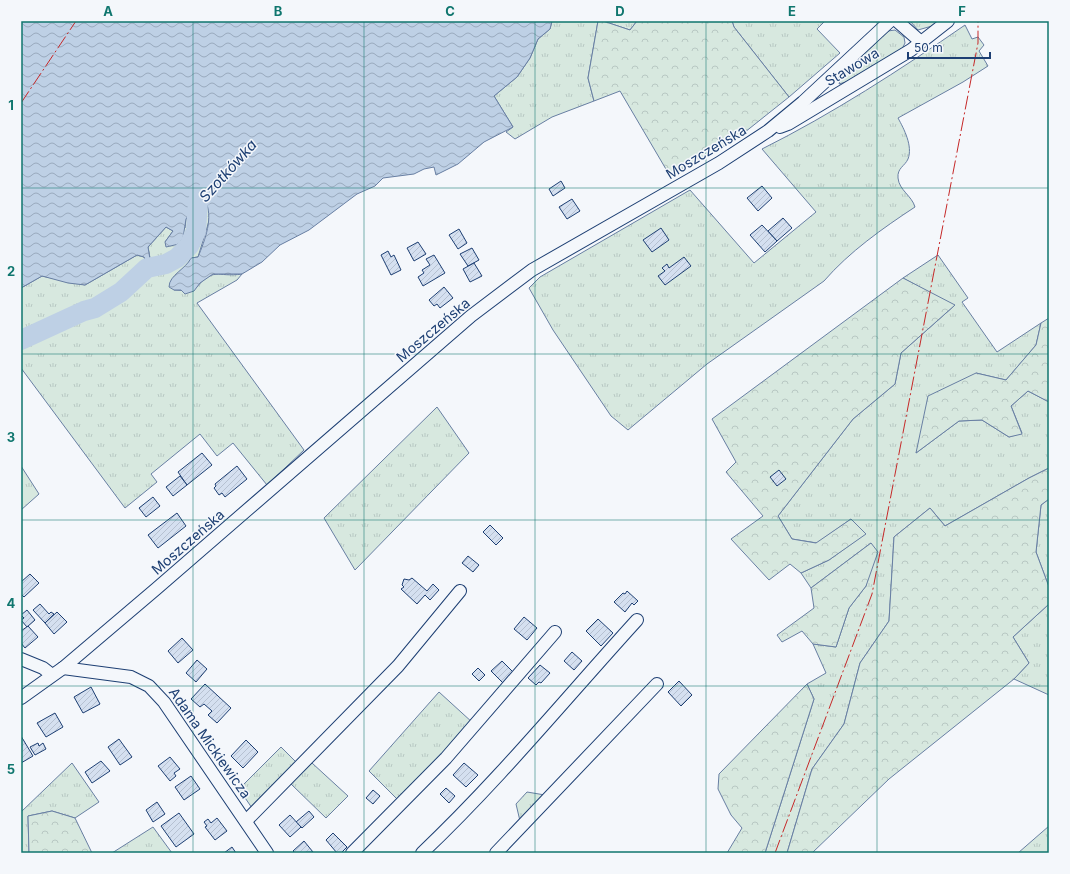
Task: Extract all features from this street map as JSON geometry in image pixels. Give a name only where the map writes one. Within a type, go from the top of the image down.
[{"type":"street","name":"Moszczeńska","points":[[21,698],[63,668],[471,316],[532,270],[719,163],[768,131],[803,102],[890,21]]},
{"type":"street","points":[[897,21],[922,42]]},
{"type":"street","name":"Stawowa","points":[[768,131],[788,124],[922,42],[948,21]]},
{"type":"street","points":[[246,821],[398,666],[460,591]]},
{"type":"street","points":[[422,853],[479,796],[538,733],[576,687],[637,620]]},
{"type":"street","points":[[352,853],[446,758],[555,632]]},
{"type":"street","points":[[21,659],[43,668],[52,675]]},
{"type":"street","name":"Adama Mickiewicza","points":[[63,668],[131,677],[149,686],[164,702],[267,853]]},
{"type":"street","points":[[496,853],[657,684]]},
{"type":"green space","points":[[552,21],[598,21],[588,78],[594,101],[552,117],[515,139],[506,132],[513,127],[494,96],[517,77],[530,58],[538,39],[550,29]]},
{"type":"green space","points":[[598,21],[603,21],[630,30],[637,21],[732,21],[734,27],[789,97],[735,140],[670,176],[620,91],[594,101],[588,78]]},
{"type":"green space","points":[[603,21],[637,21],[630,30]]},
{"type":"green space","points":[[732,21],[825,21],[817,29],[840,53],[789,97],[734,27]]},
{"type":"green space","points":[[910,21],[938,21],[932,26],[918,30]]},
{"type":"green space","points":[[965,25],[972,39],[978,37],[984,45],[979,51],[988,66],[963,82],[898,118],[909,143],[909,154],[907,161],[900,169],[898,178],[901,186],[915,207],[867,241],[844,260],[824,281],[707,364],[628,430],[611,416],[553,330],[529,288],[540,277],[690,190],[754,263],[816,212],[762,149],[865,91]]},
{"type":"green space","points":[[895,30],[904,37],[905,43],[902,49],[849,81],[839,84],[841,77],[888,31]]},
{"type":"green space","points":[[205,200],[210,210],[209,221],[198,257],[191,258],[187,266],[180,271],[174,290],[193,291],[200,283],[211,275],[242,274],[237,280],[197,303],[304,450],[267,485],[233,443],[217,456],[200,434],[151,474],[157,482],[125,508],[21,368],[21,288],[42,276],[85,285],[137,255],[144,257],[146,261],[150,258],[148,247],[166,227],[173,231],[165,242],[185,228],[186,219],[198,201]]},
{"type":"green space","points":[[938,255],[968,298],[962,302],[997,352],[1041,323],[1036,345],[1006,380],[976,373],[916,453],[959,421],[982,420],[1009,437],[1022,433],[1011,406],[1028,391],[1049,402],[1049,468],[945,526],[930,508],[894,537],[889,621],[860,663],[844,724],[812,769],[787,853],[765,853],[814,699],[807,684],[826,673],[813,644],[836,647],[849,608],[866,586],[871,543],[811,588],[801,573],[829,560],[865,534],[851,519],[817,543],[792,539],[778,516],[853,419],[895,384],[901,353],[954,306],[903,278]]},
{"type":"green space","points":[[903,278],[955,305],[901,353],[895,384],[853,419],[778,516],[792,539],[816,543],[851,519],[866,534],[829,560],[801,573],[790,564],[769,580],[731,539],[763,516],[726,472],[736,462],[712,419]]},
{"type":"green space","points":[[1049,318],[1049,402],[1028,391],[1011,406],[1022,434],[1009,437],[982,420],[959,421],[916,453],[928,396],[976,373],[1006,380],[1036,345],[1041,323]]},
{"type":"green space","points":[[437,407],[469,453],[355,570],[324,518]]},
{"type":"green space","points":[[21,466],[39,494],[21,510]]},
{"type":"green space","points":[[1049,468],[1049,499],[1041,505],[1036,552],[1049,587],[1049,604],[1013,637],[1029,663],[1014,679],[889,779],[812,853],[787,853],[812,769],[844,724],[860,663],[889,621],[894,537],[930,508],[945,526]]},
{"type":"green space","points":[[1049,499],[1049,587],[1036,552],[1041,505]]},
{"type":"green space","points":[[871,543],[878,552],[866,586],[849,608],[836,647],[813,644],[802,631],[782,642],[777,635],[814,608],[811,588]]},
{"type":"green space","points":[[1049,604],[1049,695],[1014,679],[1029,663],[1013,637]]},
{"type":"green space","points":[[807,684],[814,699],[765,853],[727,853],[742,828],[731,815],[718,789],[719,774]]},
{"type":"green space","points":[[439,692],[473,723],[399,801],[369,771]]},
{"type":"green space","points":[[281,747],[298,764],[252,808],[239,789]]},
{"type":"green space","points":[[72,763],[99,802],[75,818],[52,811],[28,816],[29,853],[21,853],[21,812]]},
{"type":"green space","points":[[312,763],[348,796],[326,818],[291,784]]},
{"type":"green space","points":[[527,792],[545,795],[520,821],[516,804]]},
{"type":"green space","points":[[52,811],[75,818],[92,853],[29,853],[28,816]]},
{"type":"green space","points":[[1049,826],[1049,853],[1018,853]]},
{"type":"green space","points":[[153,827],[172,853],[112,853]]},
{"type":"water","points":[[21,21],[552,21],[550,29],[538,39],[530,58],[517,77],[494,96],[513,127],[484,142],[458,164],[436,175],[434,167],[424,169],[414,174],[383,178],[375,186],[357,194],[309,230],[280,245],[262,262],[242,274],[213,274],[200,283],[194,291],[185,294],[181,290],[174,290],[169,287],[175,275],[189,262],[191,258],[198,257],[206,236],[209,221],[208,207],[205,200],[198,201],[186,219],[183,238],[179,244],[166,247],[165,242],[173,231],[166,227],[148,247],[150,259],[146,261],[144,257],[137,255],[85,285],[68,283],[42,276],[21,288]]},
{"type":"building","points":[[561,181],[565,188],[553,196],[549,189]]},
{"type":"building","points":[[762,186],[772,198],[758,211],[747,198]]},
{"type":"building","points":[[572,199],[580,211],[567,219],[559,207]]},
{"type":"building","points":[[783,218],[792,228],[777,241],[768,231]]},
{"type":"building","points":[[762,225],[777,241],[765,252],[750,235]]},
{"type":"building","points":[[661,228],[669,240],[652,252],[643,240]]},
{"type":"building","points":[[459,229],[467,243],[458,249],[449,235]]},
{"type":"building","points":[[418,242],[426,254],[414,261],[407,248]]},
{"type":"building","points":[[472,248],[479,260],[468,266],[460,254]]},
{"type":"building","points":[[388,251],[391,257],[394,255],[401,270],[391,275],[381,255]]},
{"type":"building","points":[[434,255],[445,273],[423,286],[418,277],[424,273],[422,270],[430,265],[426,259]]},
{"type":"building","points":[[684,257],[691,266],[665,285],[658,276],[665,271],[662,268],[667,264],[669,268]]},
{"type":"building","points":[[474,263],[482,276],[470,282],[463,269]]},
{"type":"building","points":[[444,287],[453,298],[440,308],[437,304],[434,306],[429,300]]},
{"type":"building","points":[[202,453],[212,465],[187,485],[178,472]]},
{"type":"building","points":[[237,466],[247,479],[225,497],[222,493],[219,495],[214,488],[216,486],[215,484]]},
{"type":"building","points":[[779,470],[786,479],[777,486],[770,477]]},
{"type":"building","points":[[180,476],[187,485],[173,496],[166,487]]},
{"type":"building","points":[[153,497],[160,506],[146,517],[139,508]]},
{"type":"building","points":[[177,513],[186,526],[158,548],[148,535]]},
{"type":"building","points":[[490,525],[503,538],[496,545],[483,532]]},
{"type":"building","points":[[468,556],[479,565],[473,572],[462,563]]},
{"type":"building","points":[[30,574],[39,583],[24,597],[21,594],[21,582]]},
{"type":"building","points":[[412,578],[427,591],[433,584],[439,590],[430,600],[425,595],[417,604],[401,589],[404,587],[402,585],[404,579],[409,580]]},
{"type":"building","points":[[627,591],[638,601],[634,605],[632,603],[625,612],[614,602]]},
{"type":"building","points":[[40,604],[49,614],[51,612],[54,614],[45,623],[33,610]]},
{"type":"building","points":[[27,610],[35,620],[27,627],[21,620],[24,618],[21,615]]},
{"type":"building","points":[[57,612],[67,622],[54,634],[45,623]]},
{"type":"building","points":[[524,617],[537,628],[527,640],[514,629]]},
{"type":"building","points":[[598,619],[613,633],[601,646],[586,631]]},
{"type":"building","points":[[28,626],[38,637],[25,648],[21,643],[21,631]]},
{"type":"building","points":[[182,638],[193,650],[178,663],[168,651]]},
{"type":"building","points":[[572,652],[582,661],[574,670],[564,661]]},
{"type":"building","points":[[197,660],[207,669],[196,682],[186,673]]},
{"type":"building","points":[[502,661],[513,672],[503,683],[491,671]]},
{"type":"building","points":[[540,665],[550,673],[541,683],[539,682],[536,685],[528,678]]},
{"type":"building","points":[[478,668],[485,675],[479,681],[472,674]]},
{"type":"building","points":[[679,681],[692,695],[681,706],[668,692]]},
{"type":"building","points":[[205,684],[231,708],[217,723],[208,715],[212,711],[204,704],[200,707],[191,699]]},
{"type":"building","points":[[91,687],[100,704],[83,713],[74,697]]},
{"type":"building","points":[[55,713],[63,727],[46,737],[37,723]]},
{"type":"building","points":[[21,736],[33,756],[21,763]]},
{"type":"building","points":[[119,739],[132,757],[120,765],[108,747]]},
{"type":"building","points":[[246,740],[258,752],[243,768],[231,756]]},
{"type":"building","points":[[38,743],[39,746],[43,743],[46,749],[35,755],[30,747]]},
{"type":"building","points":[[170,757],[180,769],[174,773],[176,776],[170,781],[158,766]]},
{"type":"building","points":[[101,761],[110,771],[92,783],[85,772]]},
{"type":"building","points":[[464,763],[478,775],[466,787],[453,775]]},
{"type":"building","points":[[191,776],[200,789],[184,800],[175,787]]},
{"type":"building","points":[[446,788],[455,796],[449,803],[440,794]]},
{"type":"building","points":[[373,790],[380,796],[373,804],[366,798]]},
{"type":"building","points":[[157,802],[165,814],[153,822],[146,810]]},
{"type":"building","points":[[309,811],[314,817],[302,828],[296,822]]},
{"type":"building","points":[[179,813],[194,834],[176,847],[161,826]]},
{"type":"building","points":[[290,815],[301,827],[290,837],[279,825]]},
{"type":"building","points":[[217,818],[227,831],[215,840],[205,827],[207,826],[204,822],[208,819],[211,823]]},
{"type":"building","points":[[333,833],[347,847],[341,853],[337,853],[326,840]]},
{"type":"building","points":[[304,841],[313,852],[295,853],[293,851]]},
{"type":"building","points":[[232,847],[236,853],[224,853]]},
{"type":"waterway","name":"Szotkówka","points":[[21,340],[84,311],[95,308],[121,292],[147,268],[166,264],[177,258],[189,246],[196,231],[198,201],[216,182]]},
{"type":"power","points":[[21,103],[76,21]]},
{"type":"power","points":[[775,853],[872,594],[978,43],[978,21]]}]
